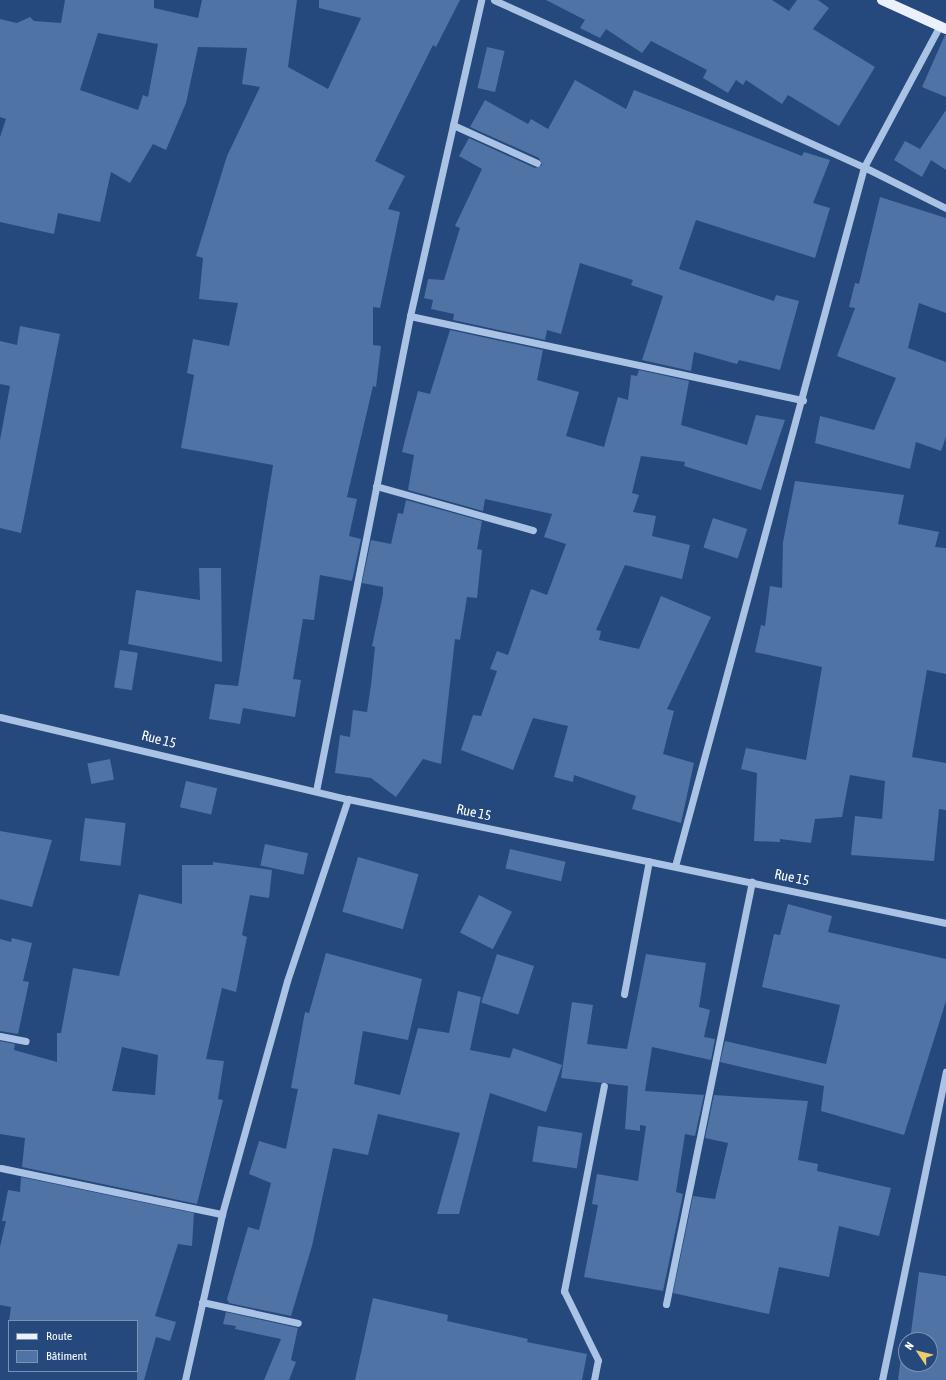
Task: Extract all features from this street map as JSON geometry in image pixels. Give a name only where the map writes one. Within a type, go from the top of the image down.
[{"type":"main road","points":[[882,0],[942,28]]},
{"type":"street","points":[[316,791],[410,316],[481,0]]},
{"type":"street","points":[[494,0],[864,166],[946,208]]},
{"type":"street","points":[[675,866],[803,400],[864,166],[942,28]]},
{"type":"street","points":[[453,125],[537,163]]},
{"type":"street","points":[[410,316],[803,400]]},
{"type":"street","points":[[376,486],[533,530]]},
{"type":"street","name":"Rue 15","points":[[0,716],[348,799],[946,923]]},
{"type":"street","points":[[186,1380],[222,1214],[286,981],[348,799]]},
{"type":"street","points":[[624,994],[649,861]]},
{"type":"street","points":[[666,1304],[752,882]]},
{"type":"street","points":[[0,1036],[26,1041]]},
{"type":"street","points":[[882,1380],[946,1072]]},
{"type":"street","points":[[594,1380],[598,1360],[564,1291],[604,1086]]},
{"type":"street","points":[[1,1168],[222,1214]]},
{"type":"street","points":[[202,1302],[298,1323]]},
{"type":"building","points":[[65,0],[154,0],[154,8],[198,18],[202,0],[297,0],[288,67],[328,89],[361,18],[319,8],[319,0],[460,0],[436,47],[433,45],[375,161],[405,176],[388,209],[400,212],[380,308],[373,307],[373,345],[381,346],[376,387],[373,386],[347,497],[357,499],[349,536],[361,539],[352,581],[320,575],[314,620],[303,619],[293,679],[301,680],[295,717],[243,708],[240,724],[209,719],[215,684],[238,686],[273,465],[181,448],[194,375],[187,373],[193,339],[229,346],[238,303],[199,299],[203,258],[196,256],[227,156],[260,87],[242,84],[247,48],[198,47],[186,103],[166,150],[153,144],[130,183],[111,172],[100,222],[58,213],[54,234],[0,222],[0,137],[6,119],[0,117],[0,19],[17,23],[30,17],[34,21],[61,23]],"holes":[[[98,33],[158,44],[148,97],[143,95],[138,110],[80,90]]]},
{"type":"building","points":[[546,0],[772,0],[789,11],[797,0],[818,0],[829,8],[813,29],[875,67],[839,126],[788,95],[782,104],[746,80],[743,85],[736,80],[728,93],[703,78],[707,70],[651,41],[642,53],[606,29],[600,38],[580,28],[585,20]]},
{"type":"building","points":[[946,35],[946,97],[922,87]]},
{"type":"building","points":[[487,47],[505,51],[495,92],[478,88]]},
{"type":"building","points":[[575,80],[626,109],[634,90],[802,156],[804,152],[830,160],[813,203],[830,208],[815,258],[696,220],[679,269],[774,301],[776,295],[799,301],[780,370],[739,360],[737,364],[694,352],[691,371],[642,360],[663,296],[631,285],[633,280],[580,263],[561,334],[547,330],[545,340],[453,320],[454,314],[431,309],[433,300],[424,298],[428,279],[444,280],[460,228],[455,226],[482,169],[459,156],[469,138],[535,168],[542,165],[539,158],[470,127],[485,100],[528,124],[531,119],[548,129]]},
{"type":"building","points":[[946,110],[946,170],[931,160],[922,177],[894,160],[905,141],[920,149]]},
{"type":"building","points":[[880,197],[946,218],[946,313],[919,303],[908,348],[946,362],[946,437],[941,451],[916,442],[910,469],[815,443],[820,416],[874,430],[896,378],[837,356],[855,308],[849,307],[855,283],[859,284]]},
{"type":"building","points":[[20,326],[60,334],[21,533],[0,528],[0,440],[10,386],[0,384],[0,341],[17,345]]},
{"type":"building","points":[[450,330],[543,350],[537,380],[579,392],[566,436],[604,447],[618,397],[628,400],[631,375],[637,376],[639,370],[689,381],[681,425],[747,445],[756,415],[785,420],[761,490],[684,466],[685,462],[641,456],[632,493],[639,495],[633,512],[656,516],[652,536],[690,545],[682,579],[625,565],[596,630],[601,631],[599,640],[639,649],[661,596],[711,617],[667,709],[674,711],[663,754],[694,763],[681,823],[632,809],[636,796],[574,775],[573,782],[554,777],[568,726],[533,718],[513,770],[461,750],[473,715],[481,716],[497,671],[490,669],[497,651],[508,655],[531,589],[547,595],[566,544],[544,537],[552,514],[485,499],[483,511],[408,490],[414,455],[402,452],[407,432],[418,391],[430,394]]},
{"type":"building","points":[[795,481],[904,495],[898,524],[939,532],[935,547],[946,548],[946,674],[927,670],[912,757],[946,763],[946,810],[939,809],[934,861],[851,855],[855,816],[882,819],[885,781],[850,775],[842,817],[815,819],[811,843],[780,839],[780,842],[754,841],[757,773],[741,769],[746,748],[806,760],[822,667],[755,652],[761,625],[765,626],[770,586],[782,588],[783,542]]},
{"type":"building","points":[[406,500],[482,521],[477,549],[482,550],[477,598],[467,597],[460,640],[455,639],[441,764],[423,759],[396,797],[371,778],[335,773],[340,735],[350,737],[353,710],[367,712],[375,647],[372,646],[383,594],[383,587],[362,583],[371,540],[391,544],[398,513],[403,514]]},
{"type":"building","points":[[713,518],[747,529],[738,559],[703,547]]},
{"type":"building","points":[[199,568],[221,568],[222,662],[128,644],[136,590],[200,600]]},
{"type":"building","points":[[120,650],[138,653],[132,690],[114,688]]},
{"type":"building","points":[[110,759],[114,780],[91,784],[87,763]]},
{"type":"building","points":[[186,781],[217,788],[211,815],[180,807]]},
{"type":"building","points":[[85,818],[126,823],[120,866],[80,861]]},
{"type":"building","points":[[0,831],[52,840],[32,907],[0,899]]},
{"type":"building","points":[[265,844],[308,853],[303,875],[260,866]]},
{"type":"building","points":[[510,849],[566,862],[561,881],[506,868]]},
{"type":"building","points":[[358,857],[419,874],[403,929],[342,912]]},
{"type":"building","points":[[213,862],[272,870],[269,898],[250,895],[242,935],[247,937],[236,992],[222,988],[206,1059],[224,1061],[218,1099],[223,1100],[197,1204],[22,1167],[25,1138],[0,1134],[0,1041],[15,1044],[14,1050],[57,1062],[57,1033],[61,1033],[73,968],[119,976],[139,894],[182,904],[182,865],[213,865]],"holes":[[[122,1047],[158,1055],[155,1095],[112,1091]]]},
{"type":"building","points":[[479,895],[512,912],[493,949],[460,932]]},
{"type":"building","points":[[788,904],[832,916],[828,932],[946,959],[946,1001],[904,1135],[821,1111],[824,1086],[720,1062],[725,1041],[826,1064],[840,1005],[762,987],[774,934],[780,935]]},
{"type":"building","points":[[12,938],[32,943],[23,981],[29,982],[18,1034],[0,1031],[0,939],[11,942]]},
{"type":"building","points":[[326,953],[422,979],[408,1040],[363,1031],[354,1084],[400,1095],[418,1028],[449,1033],[458,991],[481,997],[470,1050],[510,1058],[513,1048],[562,1065],[546,1112],[490,1093],[459,1214],[437,1214],[460,1133],[378,1114],[368,1155],[333,1148],[312,1246],[291,1316],[229,1303],[227,1299],[248,1227],[259,1230],[271,1183],[249,1174],[259,1141],[286,1149],[298,1089],[291,1088],[305,1012],[309,1013]]},
{"type":"building","points":[[497,954],[534,966],[518,1015],[481,1003]]},
{"type":"building","points":[[646,954],[706,963],[699,1007],[710,1010],[704,1037],[715,1039],[711,1060],[652,1047],[645,1091],[704,1095],[695,1136],[685,1134],[676,1192],[683,1194],[663,1291],[584,1277],[598,1205],[592,1204],[597,1174],[638,1181],[646,1126],[640,1125],[640,1131],[625,1129],[628,1086],[561,1078],[572,1002],[593,1005],[587,1044],[627,1049]]},
{"type":"building","points":[[714,1095],[808,1101],[798,1160],[818,1164],[817,1171],[891,1188],[879,1236],[839,1226],[829,1277],[779,1267],[769,1314],[673,1293],[693,1196],[715,1199],[728,1143],[705,1138]]},
{"type":"building","points":[[538,1126],[582,1133],[577,1169],[532,1162]]},
{"type":"building","points":[[21,1177],[194,1213],[192,1246],[178,1244],[155,1316],[176,1322],[170,1341],[156,1337],[144,1380],[137,1380],[138,1320],[9,1320],[11,1307],[0,1305],[0,1247],[6,1221],[2,1221],[8,1190],[20,1192]]},
{"type":"building","points":[[919,1272],[946,1276],[946,1380],[898,1380],[899,1372],[938,1372],[938,1332],[911,1332]]},
{"type":"building","points":[[373,1298],[448,1315],[447,1321],[528,1339],[527,1342],[587,1354],[582,1380],[355,1380]]},
{"type":"building","points":[[226,1312],[298,1328],[291,1360],[296,1362],[289,1380],[264,1380],[281,1339],[235,1329],[236,1326],[223,1324]]}]
